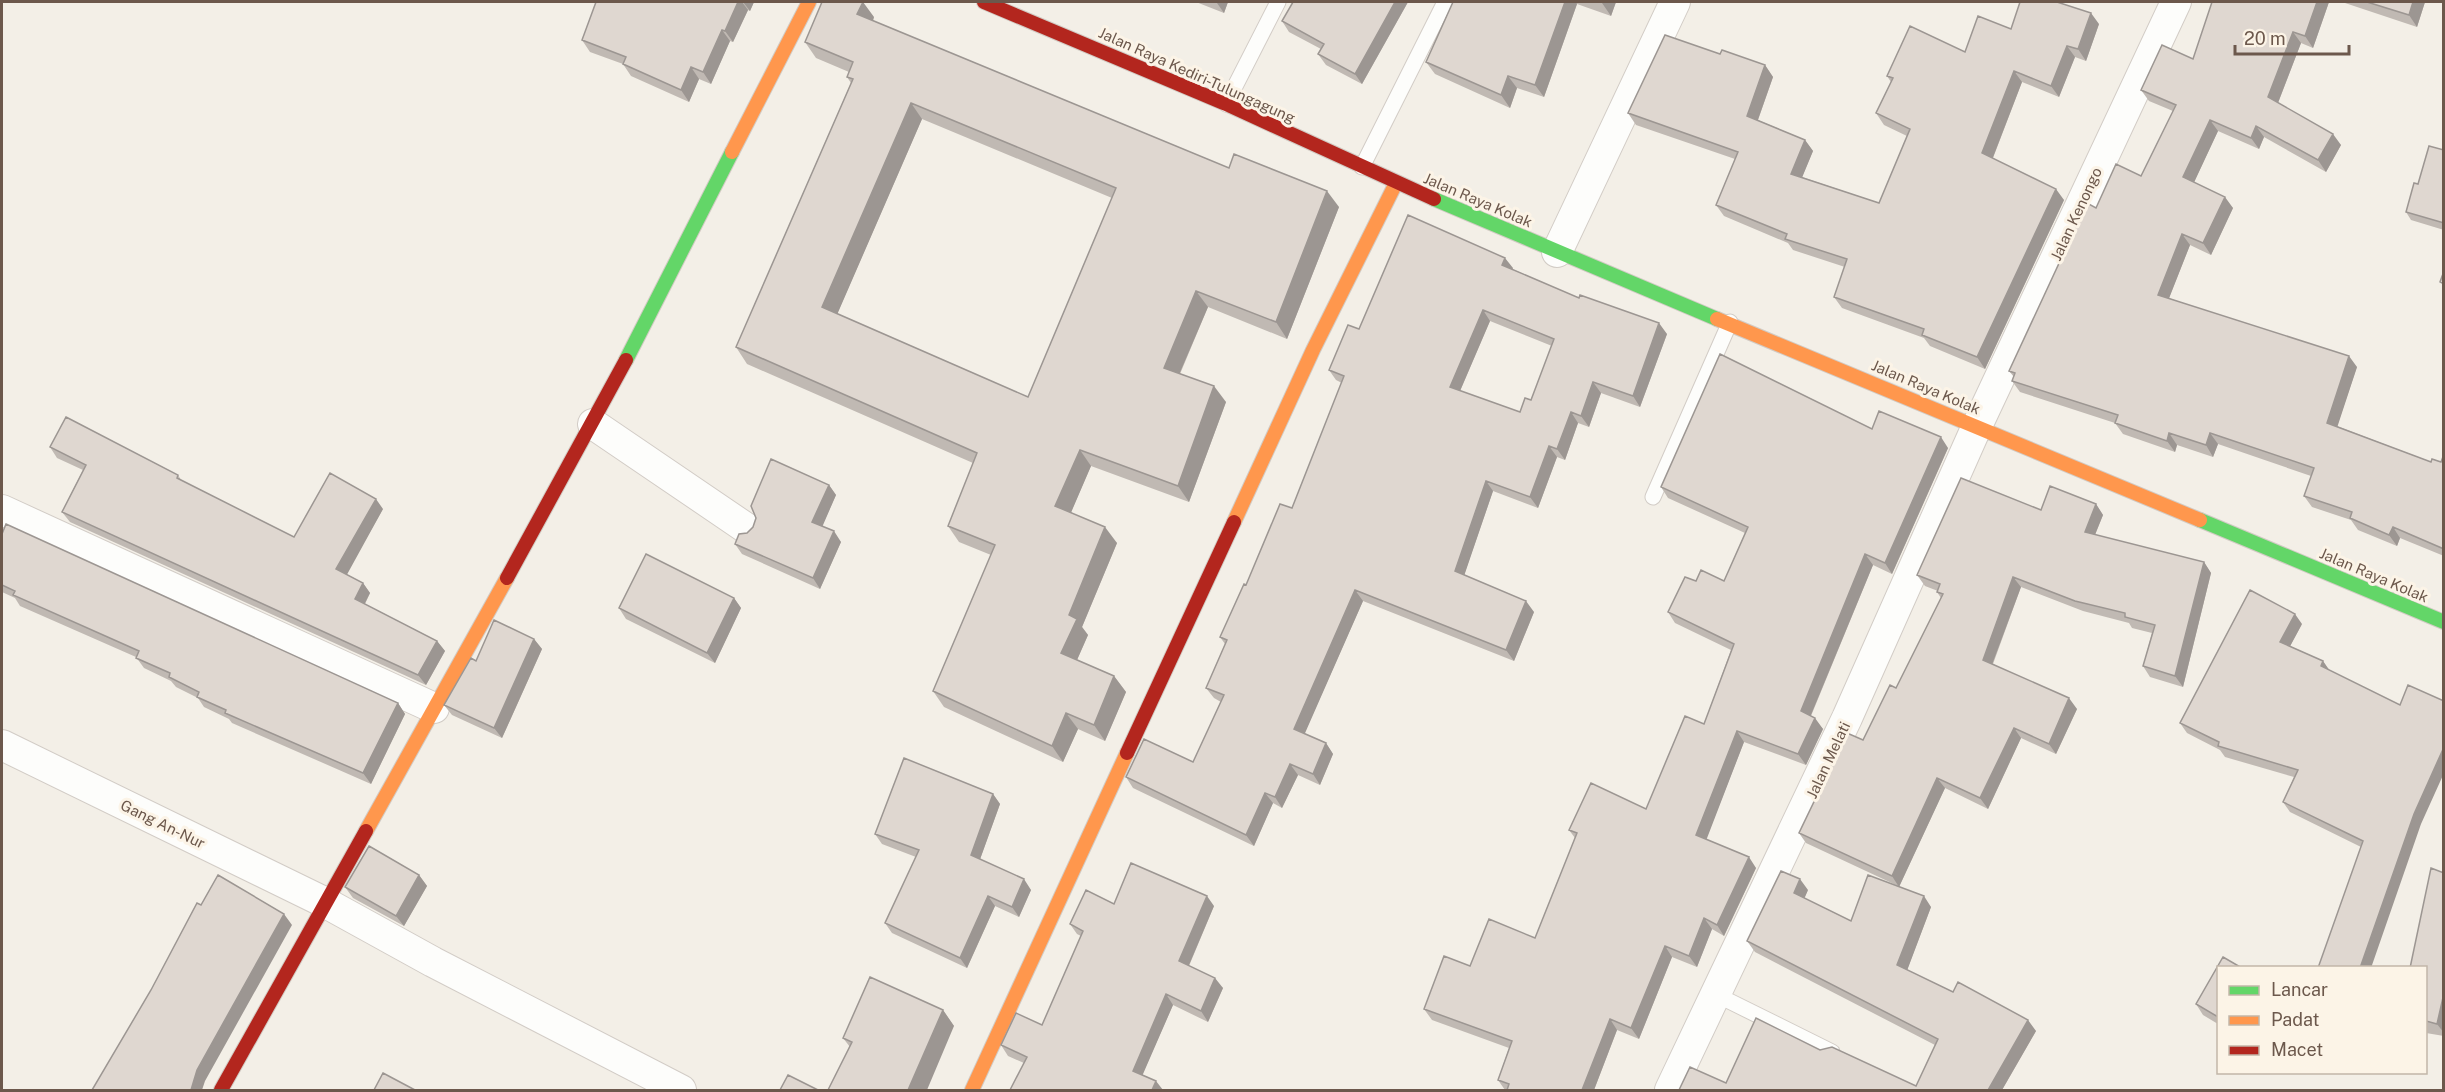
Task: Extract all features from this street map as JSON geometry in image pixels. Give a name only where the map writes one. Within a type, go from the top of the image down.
[{"type":"main road","name":"Jalan Raya Kediri-Tulungagung","points":[[984,2],[1226,104],[1396,183]]},
{"type":"main road","points":[[222,1090],[593,424],[808,4]]},
{"type":"main road","name":"Jalan Raya Kolak","points":[[1396,183],[2444,622]]},
{"type":"main road","points":[[972,1090],[1313,350],[1396,183]]},
{"type":"street","points":[[1557,252],[1675,2]]},
{"type":"street","name":"Jalan Kenongo","points":[[1977,426],[2176,2]]},
{"type":"street","points":[[593,424],[746,528]]},
{"type":"street","name":"Jalan Melati","points":[[1670,1090],[1848,718],[1977,426]]},
{"type":"street","points":[[2,510],[434,708]]},
{"type":"street","name":"Gang An-Nur","points":[[2,745],[326,903],[433,962],[681,1090]]},
{"type":"lane","points":[[1226,104],[1278,2]]},
{"type":"lane","points":[[1362,167],[1445,2]]},
{"type":"lane","points":[[1653,497],[1730,322]]},
{"type":"lane","points":[[1717,995],[1832,1052]]},
{"type":"building","points":[[596,2],[738,2],[703,72],[691,67],[681,90],[623,64],[626,57],[582,40]]},
{"type":"building","points":[[822,2],[863,2],[857,14],[1229,168],[1234,154],[1327,191],[1276,322],[1196,291],[1164,368],[1214,386],[1178,486],[1080,450],[1055,506],[1105,527],[1069,615],[1077,619],[1061,653],[1114,676],[1094,725],[1066,713],[1052,746],[933,691],[995,545],[948,526],[977,453],[736,347],[853,79],[847,77],[853,62],[805,42]],"holes":[[[911,103],[1116,188],[1028,397],[822,307]]]},
{"type":"building","points":[[1293,2],[1395,2],[1355,74],[1318,54],[1324,44],[1282,21]]},
{"type":"building","points":[[1453,2],[1565,2],[1535,85],[1508,76],[1501,95],[1426,62]]},
{"type":"building","points":[[2020,2],[2057,2],[2091,13],[2078,49],[2067,46],[2051,86],[2014,71],[1982,153],[2056,189],[1977,357],[1922,335],[1924,329],[1834,297],[1847,259],[1785,239],[1787,234],[1716,205],[1738,152],[1628,113],[1665,35],[1720,54],[1722,50],[1765,65],[1747,116],[1805,140],[1791,174],[1879,203],[1910,129],[1876,113],[1893,78],[1887,76],[1910,26],[1965,52],[1978,16],[2011,29]]},
{"type":"building","points":[[2212,2],[2317,2],[2305,36],[2293,32],[2268,97],[2333,134],[2318,160],[2256,126],[2251,138],[2210,120],[2183,177],[2225,197],[2203,243],[2182,234],[2158,295],[2349,356],[2327,423],[2431,462],[2432,459],[2441,462],[2444,454],[2444,549],[2393,527],[2389,535],[2350,518],[2352,512],[2304,496],[2314,468],[2210,433],[2206,445],[2169,433],[2167,441],[2115,423],[2118,415],[2012,381],[2015,373],[2009,371],[2087,203],[2096,208],[2116,164],[2141,176],[2176,105],[2141,90],[2162,45],[2193,59]]},
{"type":"building","points":[[2367,2],[2413,2],[2409,15]]},
{"type":"building","points":[[2429,146],[2444,150],[2444,223],[2406,212],[2414,183],[2418,184]]},
{"type":"building","points":[[1408,215],[1505,258],[1502,265],[1579,298],[1580,295],[1659,323],[1633,396],[1593,382],[1581,416],[1571,412],[1557,449],[1549,446],[1530,497],[1486,481],[1455,571],[1526,601],[1506,650],[1355,590],[1294,729],[1326,743],[1313,774],[1290,764],[1275,797],[1265,793],[1246,835],[1126,777],[1144,739],[1193,762],[1224,695],[1206,688],[1227,640],[1220,637],[1244,584],[1246,585],[1280,504],[1292,508],[1344,376],[1329,370],[1348,325],[1359,329]],"holes":[[[1483,310],[1554,339],[1531,400],[1525,398],[1520,412],[1450,387]]]},
{"type":"building","points":[[2444,271],[2444,284],[2440,282]]},
{"type":"building","points":[[1720,354],[1872,429],[1879,411],[1941,437],[1885,563],[1865,554],[1801,711],[1815,718],[1798,754],[1737,731],[1696,835],[1749,857],[1717,925],[1704,918],[1689,956],[1665,946],[1631,1028],[1610,1019],[1582,1090],[1507,1090],[1509,1084],[1498,1080],[1512,1041],[1424,1009],[1444,956],[1470,966],[1489,919],[1535,938],[1577,833],[1569,830],[1591,783],[1646,809],[1685,716],[1704,724],[1734,644],[1668,612],[1685,577],[1696,581],[1701,570],[1724,581],[1748,527],[1661,487]]},
{"type":"building","points":[[66,417],[178,475],[177,478],[294,537],[330,473],[376,499],[336,569],[363,583],[355,599],[437,641],[418,675],[62,512],[86,465],[50,447]]},
{"type":"building","points":[[771,459],[829,485],[812,522],[834,531],[813,578],[735,544],[739,534],[747,533],[753,527],[756,518],[751,506]]},
{"type":"building","points":[[1961,478],[2041,510],[2050,486],[2096,504],[2085,532],[2204,562],[2175,676],[2143,666],[2155,625],[2125,617],[2125,613],[2075,601],[2013,577],[1983,660],[2069,698],[2049,744],[2014,728],[1980,798],[1937,778],[1892,876],[1799,833],[1847,733],[1863,740],[1890,685],[1896,688],[1943,594],[1937,592],[1940,584],[1917,575]]},
{"type":"building","points":[[6,524],[398,703],[363,773],[225,713],[226,710],[197,697],[199,692],[169,677],[170,673],[136,658],[139,651],[13,595],[15,591],[2,585],[2,534]]},
{"type":"building","points":[[646,554],[734,598],[707,653],[619,608]]},
{"type":"building","points":[[2250,590],[2295,614],[2280,642],[2323,661],[2321,666],[2400,705],[2408,685],[2444,701],[2444,747],[2414,814],[2361,966],[2319,966],[2363,841],[2283,802],[2298,770],[2218,746],[2219,742],[2180,723]]},
{"type":"building","points":[[494,620],[534,639],[494,728],[444,705],[471,658],[476,661]]},
{"type":"building","points":[[904,758],[993,794],[971,855],[1024,879],[1012,907],[988,896],[960,958],[885,923],[919,850],[875,834]]},
{"type":"building","points":[[369,846],[419,875],[396,916],[345,887]]},
{"type":"building","points":[[1131,863],[1207,896],[1179,961],[1215,978],[1201,1011],[1166,994],[1133,1071],[1156,1081],[1152,1090],[1010,1090],[1027,1057],[1001,1045],[1016,1013],[1042,1025],[1083,931],[1070,924],[1086,890],[1114,904]]},
{"type":"building","points":[[2431,868],[2444,873],[2444,993],[2437,1024],[2427,1021],[2427,966],[2410,966]]},
{"type":"building","points":[[1781,871],[1800,879],[1794,893],[1851,921],[1868,875],[1924,896],[1897,965],[1953,992],[1958,982],[2028,1020],[1988,1090],[1679,1090],[1690,1067],[1726,1083],[1756,1018],[1820,1050],[1832,1047],[1916,1086],[1938,1039],[1747,941]]},
{"type":"building","points":[[218,875],[284,914],[197,1070],[191,1090],[92,1090],[151,990],[197,903],[201,905]]},
{"type":"building","points":[[2223,957],[2239,966],[2218,966]]},
{"type":"building","points":[[2217,967],[2217,1016],[2196,1004]]},
{"type":"building","points":[[870,977],[943,1010],[908,1090],[828,1090],[852,1042],[843,1038]]},
{"type":"building","points":[[383,1073],[415,1090],[374,1090]]},
{"type":"building","points":[[788,1075],[818,1090],[780,1090]]},
{"type":"traffic: fast","points":[[626,360],[732,152]]},
{"type":"traffic: fast","points":[[1434,199],[1717,319]]},
{"type":"traffic: fast","points":[[2200,520],[2444,622]]},
{"type":"traffic: slow","points":[[732,152],[809,2]]},
{"type":"traffic: slow","points":[[1234,522],[1313,350],[1396,183]]},
{"type":"traffic: slow","points":[[1717,319],[2200,520]]},
{"type":"traffic: slow","points":[[366,831],[507,578]]},
{"type":"traffic: slow","points":[[972,1090],[1127,753]]},
{"type":"traffic: jam","points":[[984,2],[1226,104],[1434,199]]},
{"type":"traffic: jam","points":[[507,578],[626,360]]},
{"type":"traffic: jam","points":[[1127,753],[1234,522]]},
{"type":"traffic: jam","points":[[221,1090],[366,831]]}]
